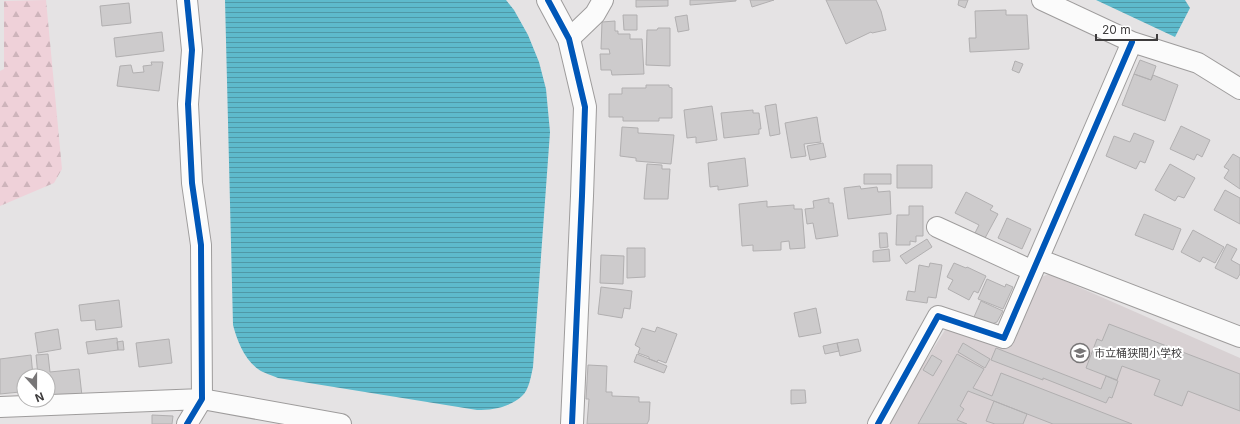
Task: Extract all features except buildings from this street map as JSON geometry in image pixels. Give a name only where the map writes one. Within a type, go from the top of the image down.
[{"type":"street","points":[[187,424],[202,399],[201,245],[192,183],[188,104],[192,50],[188,0]]},
{"type":"street","points":[[548,0],[569,39],[585,107],[572,424]]},
{"type":"street","points":[[569,39],[595,14],[603,0]]},
{"type":"street","points":[[1042,0],[1132,42],[1198,63],[1240,89]]},
{"type":"street","points":[[878,424],[938,316],[1004,338],[1132,42]]},
{"type":"street","points":[[937,227],[1036,265],[1240,337]]},
{"type":"street","points":[[9,413],[202,399],[329,423]]},
{"type":"shaded area","name":"市立桶狭間小学校","points":[[1049,274],[1240,358],[1240,424],[886,424],[945,330],[956,327],[1008,348],[1039,278]]},
{"type":"green space","points":[[46,0],[62,169],[54,183],[0,206],[0,71],[4,69],[4,1]]},
{"type":"water","points":[[225,0],[506,0],[514,10],[528,35],[539,62],[546,89],[550,132],[533,367],[526,390],[517,400],[501,407],[477,410],[278,378],[260,370],[253,365],[245,355],[233,325]]},
{"type":"water","points":[[1096,0],[1185,0],[1190,8],[1175,37]]},
{"type":"cycle path","points":[[187,0],[192,50],[188,104],[192,183],[201,245],[202,399],[187,424]]},
{"type":"cycle path","points":[[548,0],[569,39],[585,107],[572,424]]},
{"type":"cycle path","points":[[878,424],[938,316],[1004,338],[1132,42]]},
{"type":"place","name":"市立桶狭間小学校","points":[[1080,353]]}]
